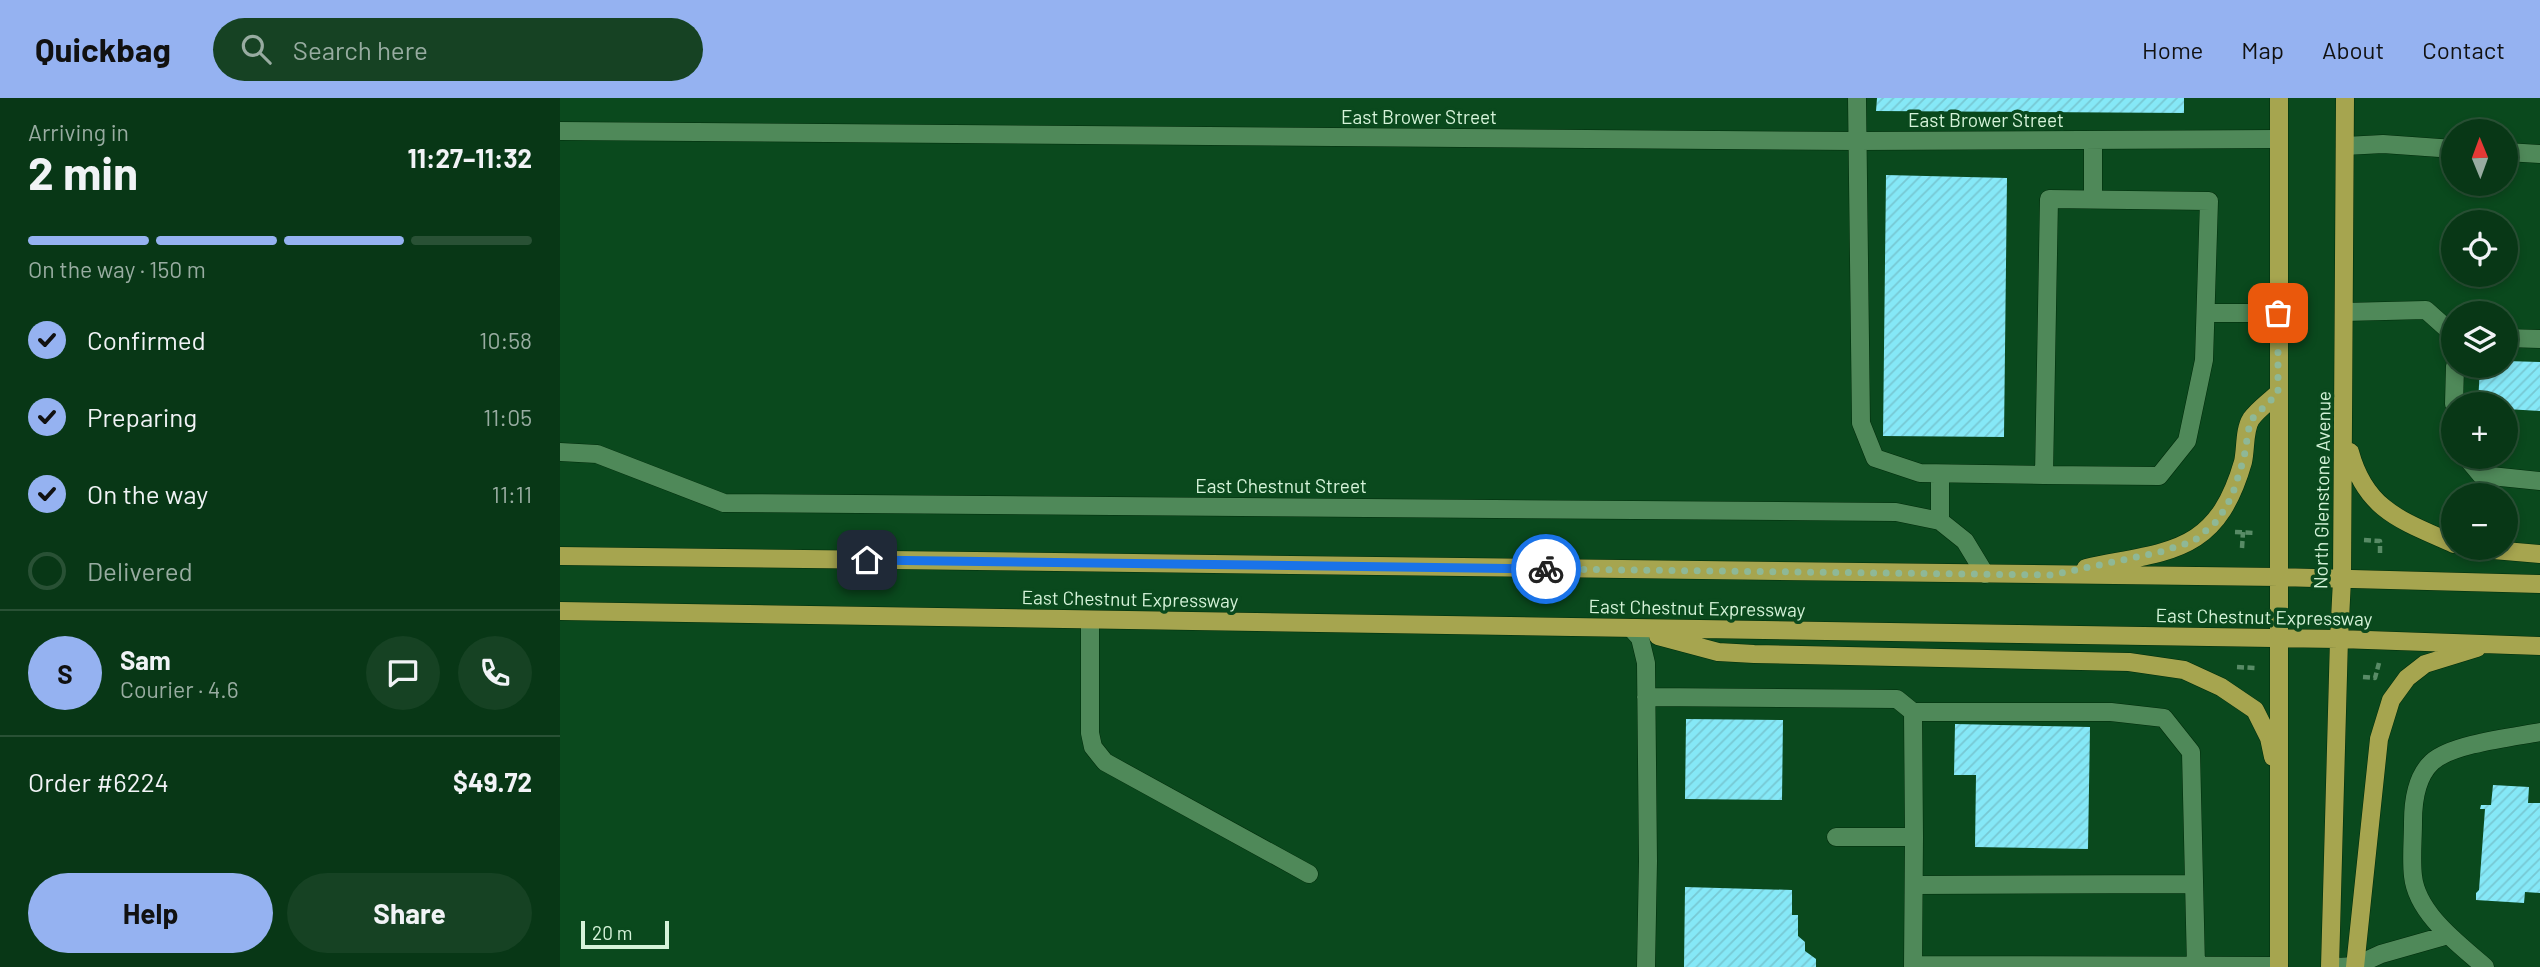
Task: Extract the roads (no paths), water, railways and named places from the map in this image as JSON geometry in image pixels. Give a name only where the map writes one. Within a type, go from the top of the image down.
[{"type":"main road","points":[[2279,98],[2279,967]]},
{"type":"main road","name":"North Glenstone Avenue","points":[[2330,967],[2342,580],[2345,98]]},
{"type":"main road","points":[[2052,575],[2160,552],[2194,541],[2218,520],[2232,496],[2244,458],[2250,421],[2278,393]]},
{"type":"main road","points":[[2344,429],[2356,474],[2372,499],[2393,514],[2441,538]]},
{"type":"main road","points":[[2518,552],[2540,554]]},
{"type":"main road","name":"East Chestnut Expressway","points":[[560,556],[2279,577],[2540,584]]},
{"type":"main road","name":"East Chestnut Expressway","points":[[560,611],[2339,639],[2540,646]]},
{"type":"main road","points":[[1630,628],[1718,652],[2129,662],[2183,670],[2221,687],[2255,710],[2269,738],[2279,788]]},
{"type":"main road","points":[[2349,967],[2379,739],[2391,700],[2407,678],[2426,664],[2490,644]]},
{"type":"street","points":[[1857,98],[1861,423],[1875,458],[1920,473],[2159,477],[2187,441],[2204,360],[2210,201],[2049,199],[2044,475]]},
{"type":"street","name":"East Brower Street","points":[[560,131],[1856,141],[2278,139]]},
{"type":"street","points":[[2093,141],[2093,200]]},
{"type":"street","points":[[2345,146],[2441,148]]},
{"type":"street","points":[[2518,153],[2540,154]]},
{"type":"street","points":[[2344,312],[2426,310],[2441,323]]},
{"type":"street","points":[[2206,313],[2278,313]]},
{"type":"street","points":[[2518,339],[2540,340]]},
{"type":"street","name":"East Chestnut Street","points":[[560,452],[597,454],[724,503],[1896,512],[1940,521],[1965,541],[1985,574]]},
{"type":"street","points":[[2476,469],[2481,475],[2540,481]]},
{"type":"street","points":[[1940,474],[1940,521]]},
{"type":"street","points":[[1090,620],[1090,733],[1093,747],[1105,762],[1309,874]]},
{"type":"street","points":[[1630,628],[1640,638],[1645,651],[1648,861],[1646,967]]},
{"type":"street","points":[[1646,697],[1896,699],[1913,712],[2111,712],[2164,718],[2191,752],[2196,966]]},
{"type":"street","points":[[1913,712],[1916,885],[1913,966],[2279,967]]},
{"type":"street","points":[[2485,967],[2441,930],[2420,897],[2413,879],[2413,811],[2417,788],[2433,762],[2451,750],[2540,732]]},
{"type":"street","points":[[1836,837],[1914,837]]},
{"type":"street","points":[[1916,885],[2194,884]]},
{"type":"street","points":[[2349,967],[2381,954],[2448,935]]}]
